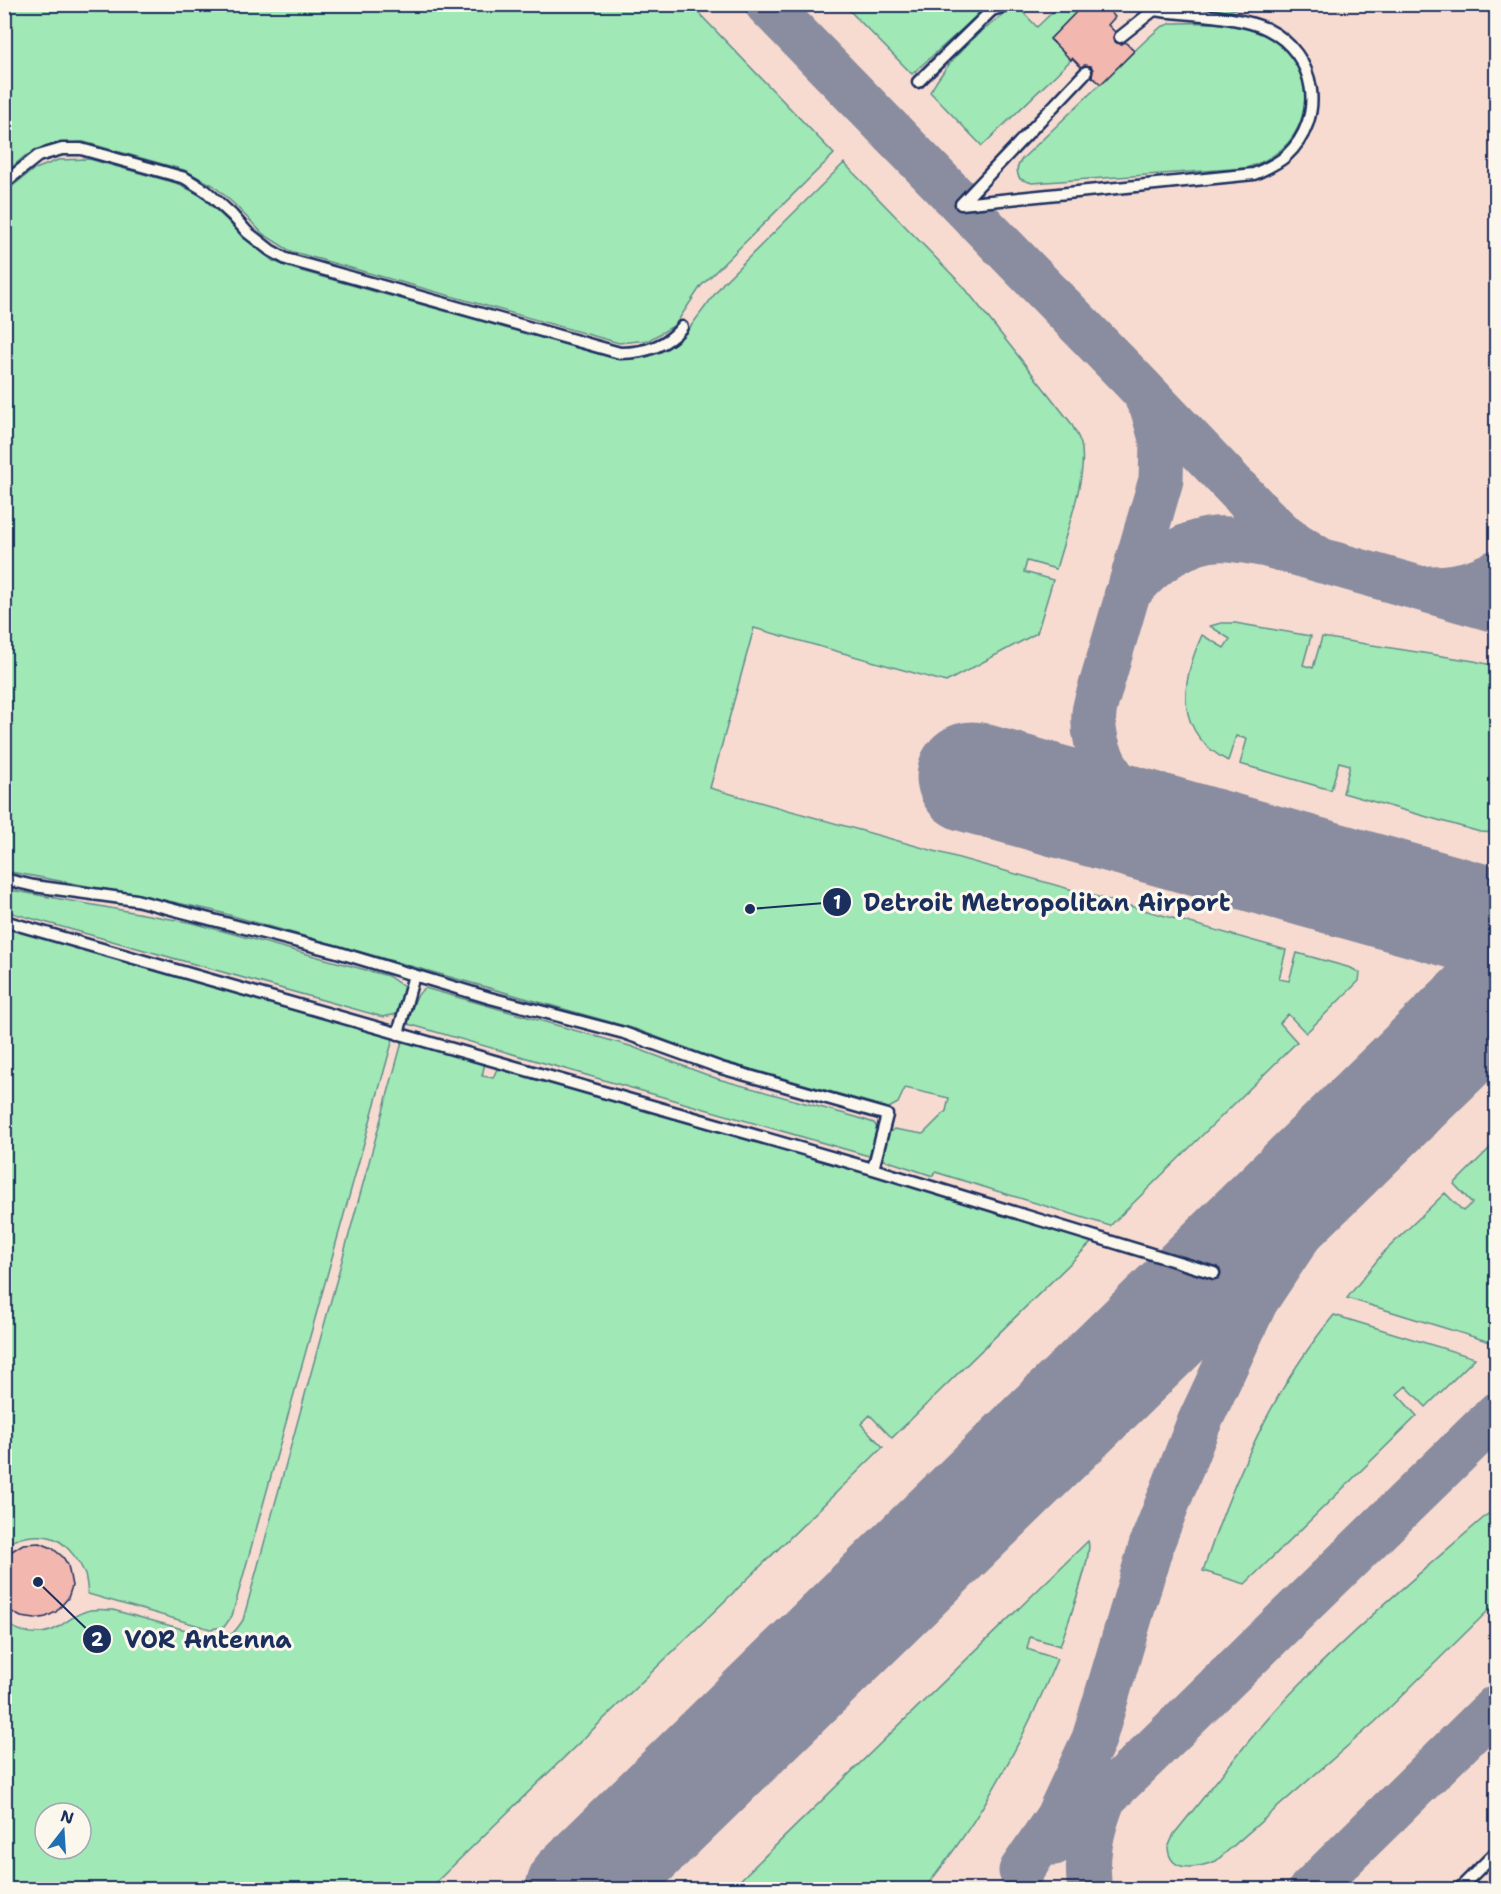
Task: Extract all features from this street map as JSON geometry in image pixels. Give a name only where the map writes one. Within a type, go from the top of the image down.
[{"type":"lane","points":[[918,82],[992,10],[1012,4]]},
{"type":"lane","points":[[1086,72],[961,204],[1254,174],[1285,157],[1299,142],[1307,125],[1312,103],[1311,81],[1303,60],[1288,43],[1267,29],[1243,21],[1155,8],[1120,38]]},
{"type":"lane","points":[[4,183],[38,156],[62,149],[81,149],[185,178],[206,191],[255,238],[286,259],[620,353],[642,353],[676,335],[682,327]]},
{"type":"lane","points":[[4,879],[34,886],[136,900],[326,949],[490,998],[624,1033],[720,1068],[887,1115],[873,1169]]},
{"type":"lane","points":[[4,921],[873,1169],[1214,1273]]},
{"type":"lane","points":[[398,1034],[414,975]]},
{"type":"lane","points":[[1458,1890],[1497,1852]]},
{"type":"shaded area","points":[[5,5],[1496,5],[1496,1889],[5,1890]]},
{"type":"green space","points":[[5,4],[691,5],[834,154],[701,286],[675,325],[649,340],[619,343],[290,251],[263,234],[213,185],[184,170],[84,142],[54,144],[25,156],[5,173]]},
{"type":"green space","points":[[844,5],[989,5],[912,74]]},
{"type":"green space","points":[[1060,5],[1074,5],[1079,10],[1050,39],[1071,60],[982,146],[930,92],[947,67],[968,43],[1004,14],[1017,6],[1037,27]]},
{"type":"green space","points":[[1195,5],[1246,5],[1234,10],[1220,11],[1207,10]]},
{"type":"green space","points":[[1172,23],[1241,25],[1267,33],[1284,44],[1297,63],[1305,94],[1299,125],[1285,147],[1267,160],[1246,168],[1032,183],[1020,179],[1017,169],[1022,159],[1147,39],[1161,27]]},
{"type":"green space","points":[[89,159],[176,183],[200,195],[273,261],[294,269],[613,358],[642,357],[666,348],[685,334],[723,283],[844,163],[964,287],[1071,423],[1080,441],[1083,457],[1079,489],[1056,569],[1027,561],[1024,572],[1053,580],[1037,633],[946,682],[754,628],[710,788],[1286,950],[1279,979],[1289,981],[1297,953],[1351,968],[1360,973],[1359,981],[1306,1033],[1288,1014],[1280,1023],[1297,1042],[1110,1226],[935,1172],[933,1176],[882,1159],[889,1133],[894,1129],[923,1134],[946,1111],[949,1098],[905,1088],[898,1103],[889,1108],[722,1061],[635,1029],[215,911],[5,871],[5,192],[33,170],[58,160]]},
{"type":"green space","points":[[1235,623],[1311,636],[1303,665],[1313,668],[1322,637],[1496,666],[1496,833],[1480,832],[1343,793],[1350,765],[1339,762],[1331,790],[1240,764],[1247,739],[1236,736],[1228,761],[1210,749],[1198,736],[1190,721],[1186,706],[1186,689],[1189,671],[1202,635],[1224,648],[1230,639],[1210,626]]},
{"type":"green space","points":[[5,889],[193,923],[388,976],[404,987],[397,1014],[383,1017],[5,911]]},
{"type":"green space","points":[[5,924],[380,1030],[393,1039],[232,1616],[224,1627],[210,1629],[88,1594],[86,1577],[80,1565],[69,1549],[55,1539],[28,1536],[5,1546]]},
{"type":"green space","points":[[425,988],[630,1046],[718,1079],[874,1123],[878,1129],[869,1156],[408,1024],[415,999]]},
{"type":"green space","points":[[407,1036],[485,1063],[482,1076],[493,1078],[500,1062],[1093,1241],[892,1438],[870,1415],[861,1424],[883,1447],[429,1889],[5,1889],[4,1622],[22,1631],[42,1633],[55,1629],[87,1611],[113,1610],[219,1639],[230,1635],[243,1620],[402,1042]]},
{"type":"green space","points":[[1496,1142],[1496,1339],[1493,1343],[1347,1298],[1383,1253],[1445,1193],[1463,1211],[1472,1203],[1454,1184]]},
{"type":"green space","points":[[1334,1315],[1475,1358],[1426,1407],[1406,1386],[1397,1394],[1417,1416],[1245,1584],[1203,1571],[1228,1503],[1257,1437],[1292,1373]]},
{"type":"green space","points":[[1496,1507],[1496,1603],[1375,1722],[1216,1861],[1193,1867],[1174,1862],[1168,1848],[1174,1834],[1286,1699],[1374,1614]]},
{"type":"green space","points":[[1088,1541],[1089,1549],[1083,1575],[1060,1646],[1030,1637],[1027,1649],[1057,1659],[1030,1720],[982,1808],[945,1863],[924,1889],[899,1889],[893,1883],[886,1890],[731,1889]]},
{"type":"building","points":[[1084,4],[1103,4],[1115,17],[1108,25],[1115,32],[1114,41],[1121,44],[1125,42],[1134,51],[1101,84],[1092,77],[1091,66],[1081,67],[1050,39]]},
{"type":"building","points":[[40,1543],[52,1548],[63,1557],[68,1565],[72,1586],[68,1598],[56,1612],[35,1619],[21,1617],[4,1605],[4,1556],[23,1544]]},
{"type":"taxiway","points":[[767,4],[1262,515],[1286,538],[1322,561]]},
{"type":"taxiway","points":[[1147,399],[1152,407],[1162,442],[1161,480],[1096,703],[1094,725],[1104,762],[1125,793],[1146,812],[1188,837]]},
{"type":"taxiway","points":[[1126,596],[1146,574],[1184,547],[1214,539],[1229,539],[1267,545],[1496,610]]},
{"type":"taxiway","points":[[1430,588],[1464,584],[1496,572]]},
{"type":"taxiway","points":[[1021,1871],[1057,1818],[1094,1739],[1152,1543],[1198,1425],[1256,1301],[1343,1170],[1409,1080]]},
{"type":"taxiway","points":[[1054,1843],[1104,1798],[1496,1415]]},
{"type":"taxiway","points":[[1310,1890],[1496,1707]]},
{"type":"taxiway","points":[[1090,1890],[1088,1866],[1091,1843],[1104,1798]]},
{"type":"taxiway","points":[[585,1890],[595,1876]]},
{"type":"runway","points":[[972,777],[1496,924]]},
{"type":"runway","points":[[581,1890],[1496,997]]},
{"type":"place","name":"Detroit Metropolitan Airport","points":[[750,909]]},
{"type":"place","name":"VOR Antenna","points":[[38,1582]]}]
